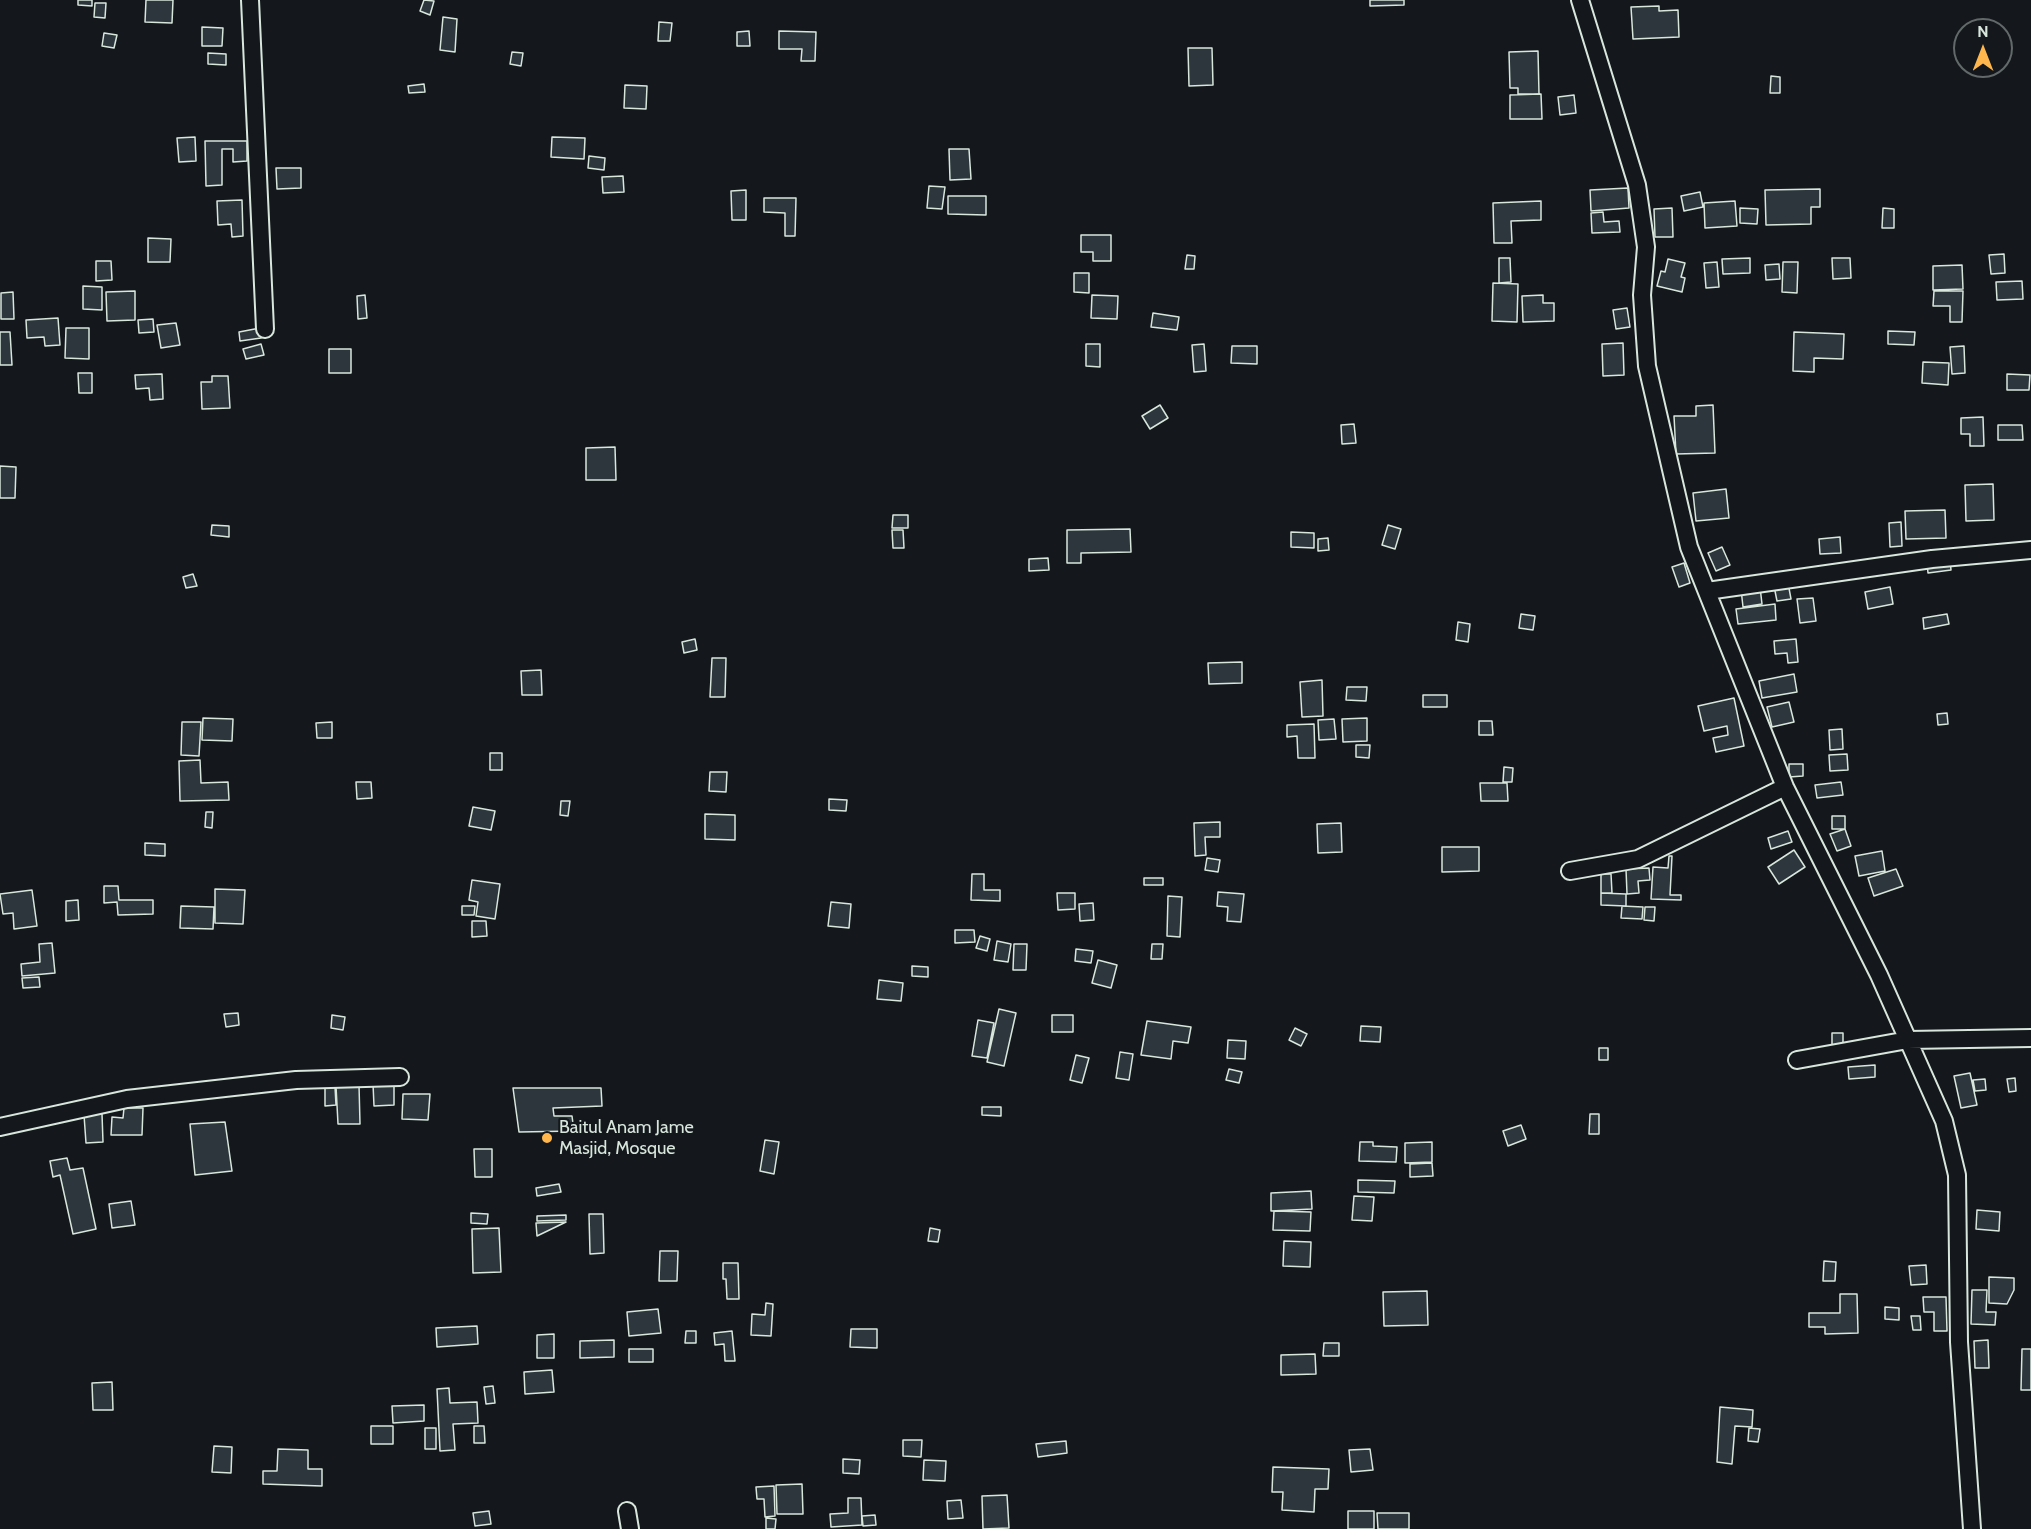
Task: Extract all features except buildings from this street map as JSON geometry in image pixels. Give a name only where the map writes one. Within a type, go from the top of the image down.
[{"type":"street","points":[[250,0],[265,329]]},
{"type":"street","points":[[1580,0],[1637,185],[1646,247],[1642,296],[1647,366],[1689,547],[1785,787],[1879,975],[1944,1121],[1957,1175],[1959,1342],[1972,1529]]},
{"type":"street","points":[[1707,591],[1932,559],[2031,550]]},
{"type":"street","points":[[1570,871],[1638,859],[1785,787]]},
{"type":"street","points":[[1797,1060],[1908,1040],[2031,1038]]},
{"type":"street","points":[[0,1126],[127,1099],[296,1080],[400,1077]]},
{"type":"street","points":[[627,1511],[630,1529]]},
{"type":"place","name":"Baitul Anam Jame Masjid, Mosque","points":[[547,1138]]}]
